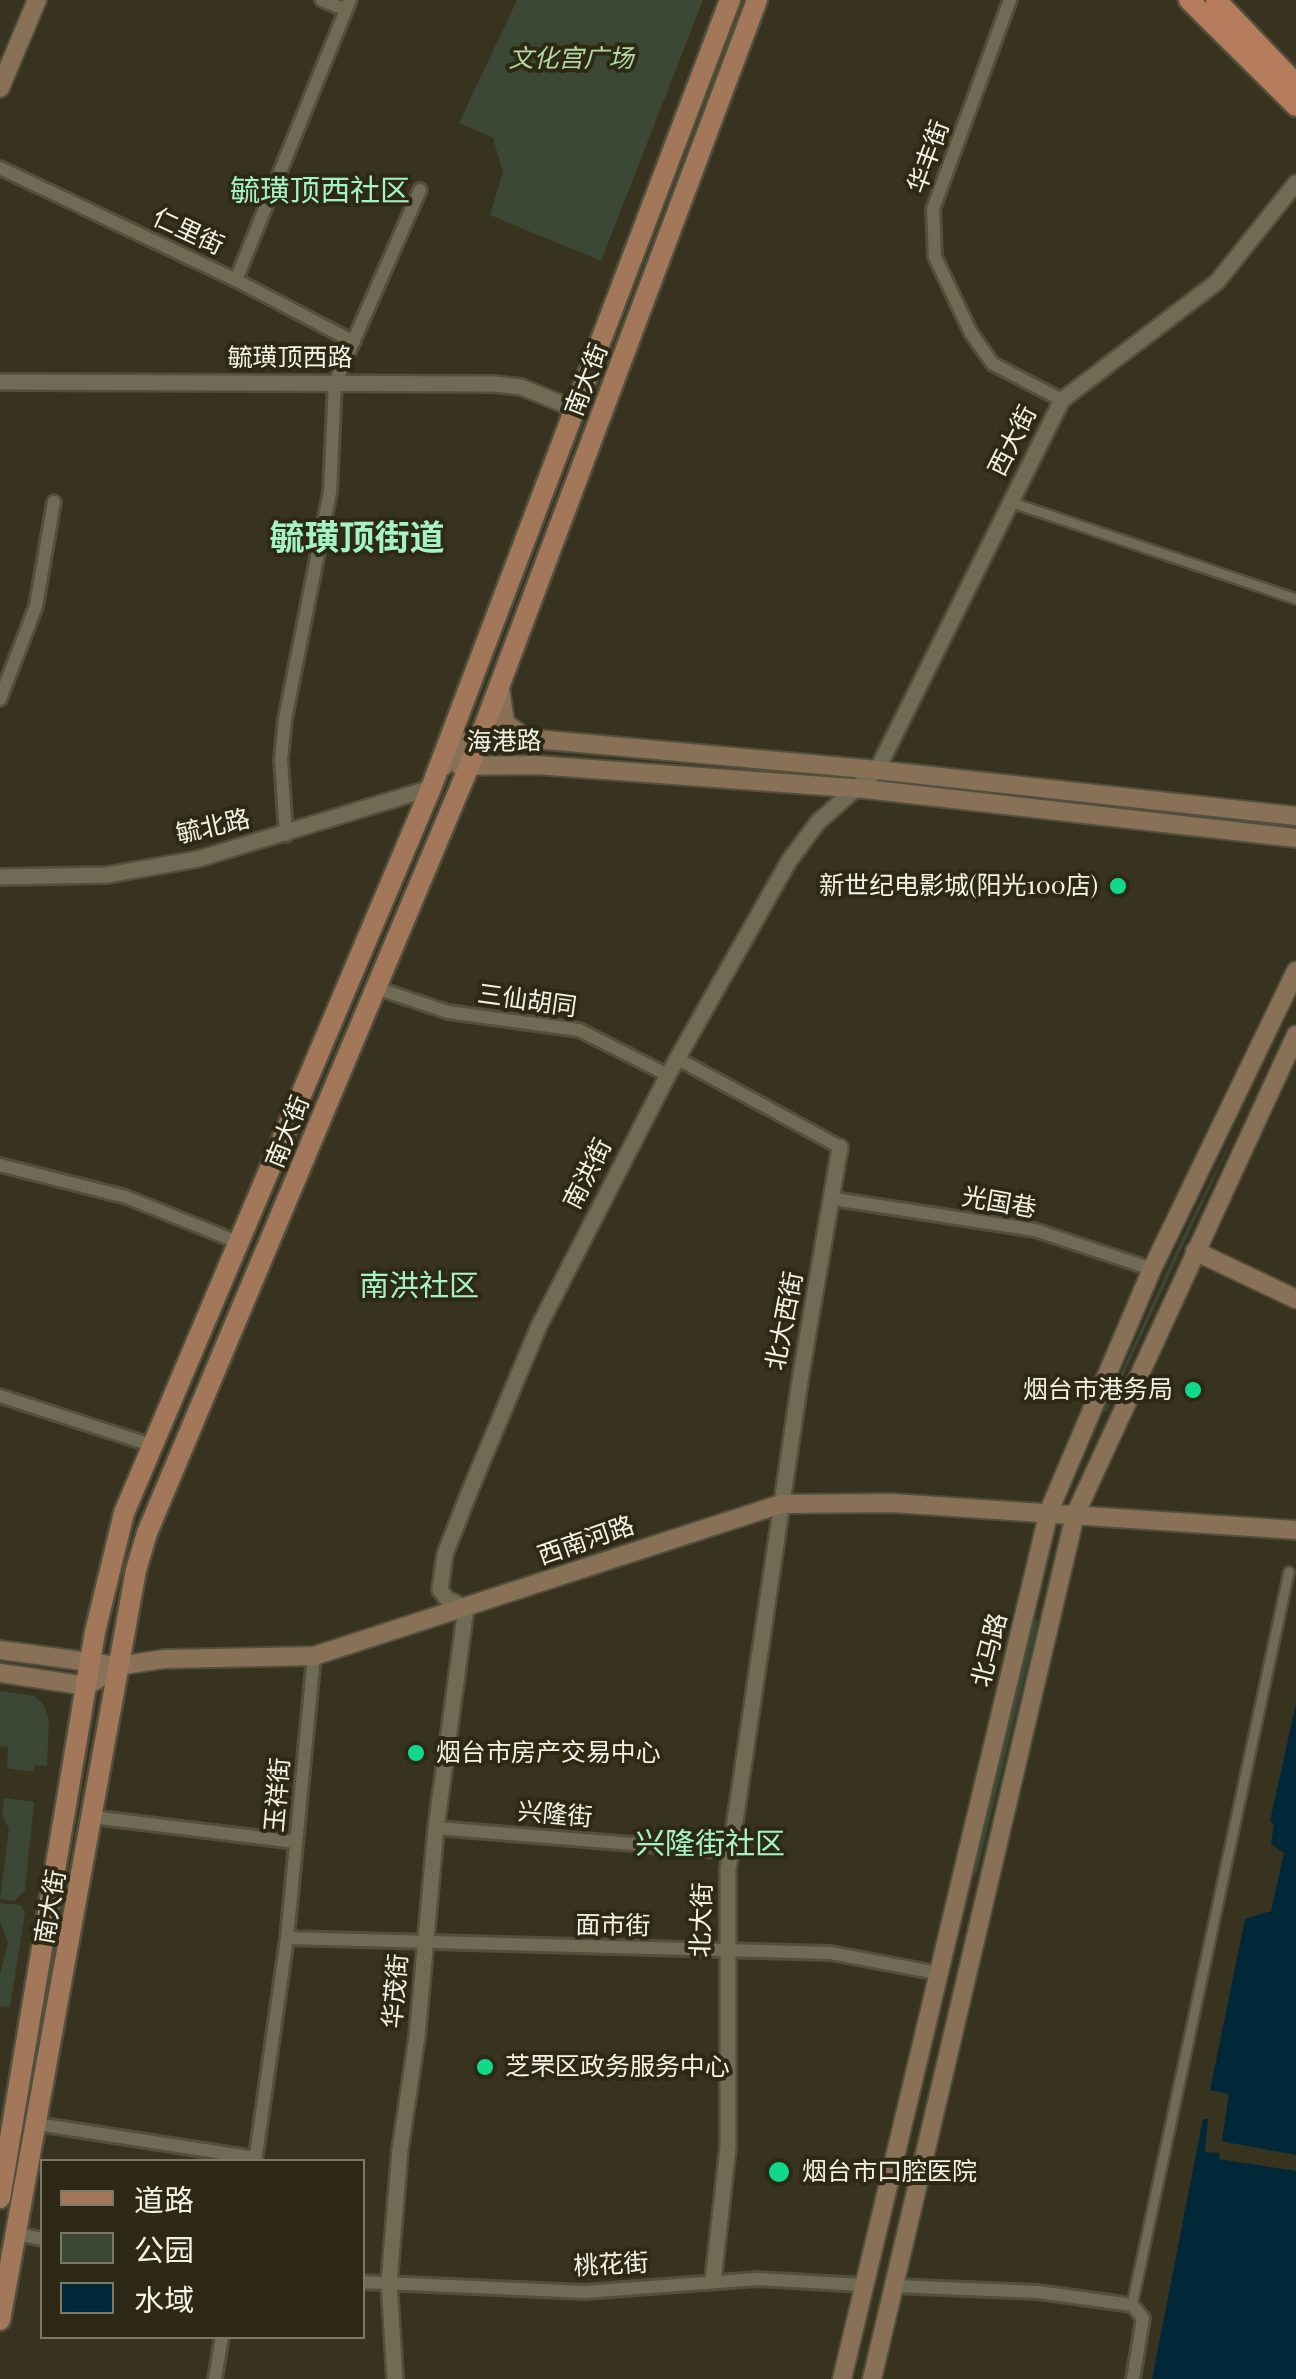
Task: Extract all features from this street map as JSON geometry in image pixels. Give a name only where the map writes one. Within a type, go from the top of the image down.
[{"type":"highway","points":[[1189,0],[1296,106]]},
{"type":"highway","points":[[1216,0],[1296,84]]},
{"type":"main road","points":[[0,88],[37,0]]},
{"type":"main road","name":"南大街","points":[[0,2320],[136,1570],[161,1494],[470,764],[757,0]]},
{"type":"main road","name":"南大街","points":[[0,2198],[111,1558],[150,1445],[240,1243],[431,788],[726,1]]},
{"type":"main road","points":[[500,680],[505,724],[528,738]]},
{"type":"main road","name":"海港路","points":[[431,788],[450,756],[480,734],[877,770],[1296,816]]},
{"type":"main road","name":"海港路","points":[[431,788],[444,774],[470,764],[860,789],[1296,838]]},
{"type":"main road","name":"北马路","points":[[842,2379],[1049,1512],[1152,1269],[1296,972]]},
{"type":"main road","name":"北马路","points":[[872,2379],[1074,1515],[1296,1035]]},
{"type":"main road","points":[[1195,1252],[1296,1299]]},
{"type":"main road","name":"西南河路","points":[[0,1672],[89,1675],[164,1659],[314,1656],[781,1504],[892,1504],[1296,1530]]},
{"type":"main road","name":"西南河路","points":[[0,1650],[89,1675]]},
{"type":"street","points":[[236,280],[348,5],[322,0]]},
{"type":"street","name":"华丰街","points":[[1010,0],[934,209],[936,257],[971,333],[993,364],[1062,400]]},
{"type":"street","name":"仁里街","points":[[0,168],[236,280],[354,342]]},
{"type":"street","name":"西大街","points":[[860,789],[877,770],[1062,400],[1216,282],[1296,183]]},
{"type":"street","points":[[286,835],[282,760],[285,719],[330,492],[335,384],[420,190]]},
{"type":"street","name":"毓璜顶西路","points":[[0,382],[494,384],[521,387],[575,410]]},
{"type":"street","points":[[0,699],[36,606],[54,502]]},
{"type":"street","points":[[1010,502],[1296,599]]},
{"type":"street","name":"毓北路","points":[[0,877],[107,874],[198,858],[286,835],[431,788]]},
{"type":"street","name":"南洪街","points":[[466,1608],[447,1600],[440,1590],[445,1554],[539,1326],[668,1075],[789,861],[818,822],[860,789]]},
{"type":"street","name":"三仙胡同","points":[[374,986],[448,1012],[579,1030],[668,1075]]},
{"type":"street","points":[[678,1059],[840,1147]]},
{"type":"street","name":"北大西街","points":[[781,1504],[840,1147]]},
{"type":"street","points":[[0,1166],[126,1197],[240,1243]]},
{"type":"street","name":"光国巷","points":[[834,1199],[1034,1230],[1152,1269]]},
{"type":"street","points":[[0,1396],[150,1445]]},
{"type":"street","name":"北大街","points":[[714,2281],[728,2147],[725,1951],[731,1852],[781,1504]]},
{"type":"street","points":[[1133,2379],[1137,2308],[1289,1572]]},
{"type":"street","name":"华茂街","points":[[395,2379],[388,2283],[436,1828],[466,1608]]},
{"type":"street","name":"玉祥街","points":[[255,2159],[287,1938],[314,1656]]},
{"type":"street","points":[[92,1817],[296,1842]]},
{"type":"street","name":"兴隆街","points":[[436,1828],[731,1852]]},
{"type":"street","name":"面市街","points":[[287,1938],[831,1954],[937,1973]]},
{"type":"street","points":[[38,2124],[249,2159]]},
{"type":"street","points":[[17,2234],[40,2239]]},
{"type":"street","name":"桃花街","points":[[365,2282],[585,2292],[714,2281],[863,2285]]},
{"type":"street","points":[[894,2286],[1038,2292],[1137,2308]]},
{"type":"street","points":[[215,2379],[222,2339]]},
{"type":"green space","name":"文化宫广场","points":[[517,0],[703,0],[601,261],[490,215],[503,172],[493,138],[459,123]]},
{"type":"green space","points":[[1235,1133],[1107,1410],[1103,1413],[1179,1245]]},
{"type":"green space","points":[[1035,1617],[1038,1622],[977,1872],[972,1877]]},
{"type":"green space","points":[[0,1691],[34,1696],[44,1705],[49,1720],[47,1766],[35,1765],[34,1772],[7,1768],[8,1747],[0,1746]]},
{"type":"green space","points":[[4,1798],[34,1802],[25,1890],[14,1901],[0,1899],[9,1829],[2,1815]]},
{"type":"green space","points":[[0,1903],[20,1905],[25,1913],[10,2007],[0,2006],[0,1975],[8,1943],[0,1921]]},
{"type":"water","points":[[1296,1704],[1296,2379],[1152,2379],[1203,2119],[1208,2119],[1205,2152],[1220,2153],[1229,2094],[1210,2090],[1245,1919],[1271,1911],[1284,1853],[1271,1844],[1274,1825],[1270,1821]]},
{"type":"pier","points":[[1221,2141],[1296,2155],[1296,2171],[1219,2159]]},
{"type":"place","name":"新世纪电影城(阳光100店)","points":[[1118,886]]},
{"type":"place","name":"烟台市港务局","points":[[1193,1390]]},
{"type":"place","name":"烟台市房产交易中心","points":[[416,1753]]},
{"type":"place","name":"芝罘区政务服务中心","points":[[485,2067]]},
{"type":"place","name":"烟台市口腔医院","points":[[779,2172]]},
{"type":"district","name":"毓璜顶西社区","points":[[320,192]]},
{"type":"district","name":"毓璜顶街道","points":[[357,539]]},
{"type":"district","name":"南洪社区","points":[[419,1287]]},
{"type":"district","name":"兴隆街社区","points":[[710,1845]]}]
